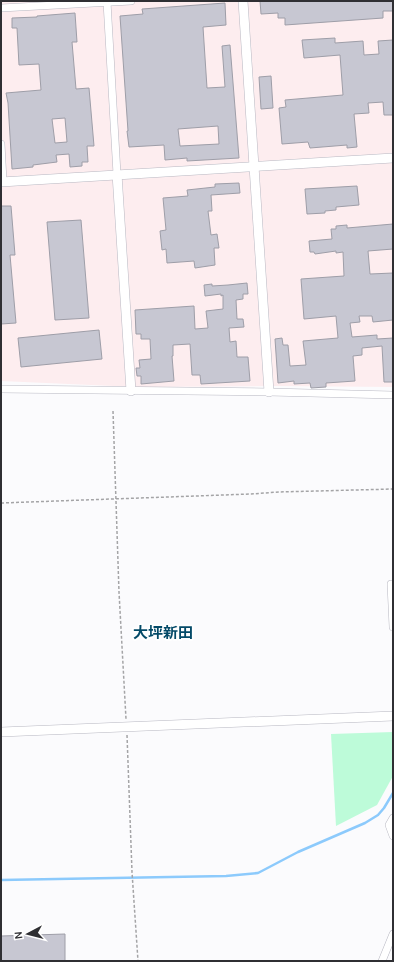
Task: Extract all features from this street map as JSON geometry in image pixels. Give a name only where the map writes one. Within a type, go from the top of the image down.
[{"type":"street","points":[[1,8],[130,1]]},
{"type":"street","points":[[243,1],[269,392]]},
{"type":"street","points":[[107,2],[131,390]]},
{"type":"street","points":[[1,144],[2,182],[393,158]]},
{"type":"street","points":[[1,389],[393,395]]},
{"type":"street","points":[[393,584],[391,584],[393,627]]},
{"type":"street","points":[[1,732],[393,716]]},
{"type":"street","points":[[393,818],[388,825],[393,836]]},
{"type":"street","points":[[382,961],[393,934]]},
{"type":"street","points":[[385,953],[393,950]]},
{"type":"path","points":[[113,411],[119,592],[127,727],[132,872],[138,961]]},
{"type":"path","points":[[1,504],[393,488]]},
{"type":"shaded area","points":[[1,1],[393,1],[393,387],[136,387],[1,381]]},
{"type":"green space","points":[[393,732],[393,776],[377,805],[336,826],[331,734]]},
{"type":"building","points":[[260,1],[393,1],[393,11],[383,11],[383,18],[285,25],[285,18],[278,18],[278,13],[261,14]]},
{"type":"building","points":[[225,3],[226,25],[203,27],[207,88],[225,87],[222,46],[230,45],[239,158],[187,161],[187,158],[165,160],[164,145],[129,147],[120,16],[143,14],[142,9]],"holes":[[[218,126],[219,144],[180,146],[178,129]]]},
{"type":"building","points":[[75,13],[77,42],[72,42],[76,89],[89,88],[94,146],[87,146],[88,162],[82,162],[82,166],[70,167],[69,154],[56,155],[57,162],[33,165],[33,167],[12,169],[8,103],[6,93],[41,90],[39,64],[19,65],[17,28],[12,28],[12,18]],"holes":[[[65,118],[67,142],[55,143],[52,119]]]},
{"type":"building","points":[[335,38],[335,43],[363,41],[364,55],[379,54],[378,41],[393,40],[393,115],[384,115],[383,102],[368,103],[369,113],[354,114],[357,147],[347,148],[347,145],[310,148],[308,142],[282,144],[279,108],[286,107],[285,100],[343,95],[340,55],[304,58],[302,40]]},
{"type":"building","points":[[271,76],[273,108],[261,109],[259,77]]},
{"type":"building","points":[[239,183],[240,193],[211,195],[212,211],[208,211],[211,235],[217,234],[219,248],[214,248],[215,265],[195,268],[194,261],[167,263],[166,249],[162,250],[160,231],[166,230],[163,198],[188,196],[187,190],[215,187],[215,184]]},
{"type":"building","points":[[357,186],[359,205],[336,207],[336,210],[325,211],[325,213],[307,214],[305,189]]},
{"type":"building","points":[[1,206],[11,206],[15,255],[10,255],[16,323],[1,324]]},
{"type":"building","points":[[81,220],[89,318],[55,320],[47,222]]},
{"type":"building","points":[[393,224],[393,249],[368,251],[370,274],[393,273],[393,320],[373,322],[372,316],[359,316],[360,322],[350,323],[352,337],[377,335],[377,339],[393,338],[393,382],[384,382],[382,346],[362,348],[362,355],[353,356],[355,381],[326,383],[326,387],[311,388],[310,383],[294,384],[294,381],[278,383],[275,339],[282,338],[283,345],[288,345],[290,366],[306,365],[303,341],[338,338],[336,316],[304,319],[301,279],[344,276],[343,252],[336,253],[336,251],[315,254],[314,252],[310,252],[309,241],[332,239],[331,229],[336,229],[336,226],[347,225],[347,228]]},
{"type":"building","points":[[247,283],[248,294],[243,294],[243,299],[236,300],[237,319],[243,319],[244,327],[229,328],[230,342],[236,341],[237,357],[248,357],[250,381],[201,384],[200,375],[192,375],[190,344],[173,345],[172,356],[174,381],[141,384],[141,376],[137,376],[136,368],[140,368],[139,360],[151,359],[150,339],[141,339],[141,334],[136,334],[135,310],[194,306],[195,329],[208,328],[206,311],[223,309],[223,295],[205,296],[204,285],[212,284],[212,286]]},
{"type":"building","points":[[99,330],[102,359],[21,367],[18,338]]},
{"type":"building","points":[[65,934],[65,961],[1,961],[1,936]]},
{"type":"waterway","points":[[1,880],[226,876],[258,873],[298,852],[365,823],[378,815],[393,793]]},
{"type":"district","name":"大坪新田","points":[[163,633]]}]
